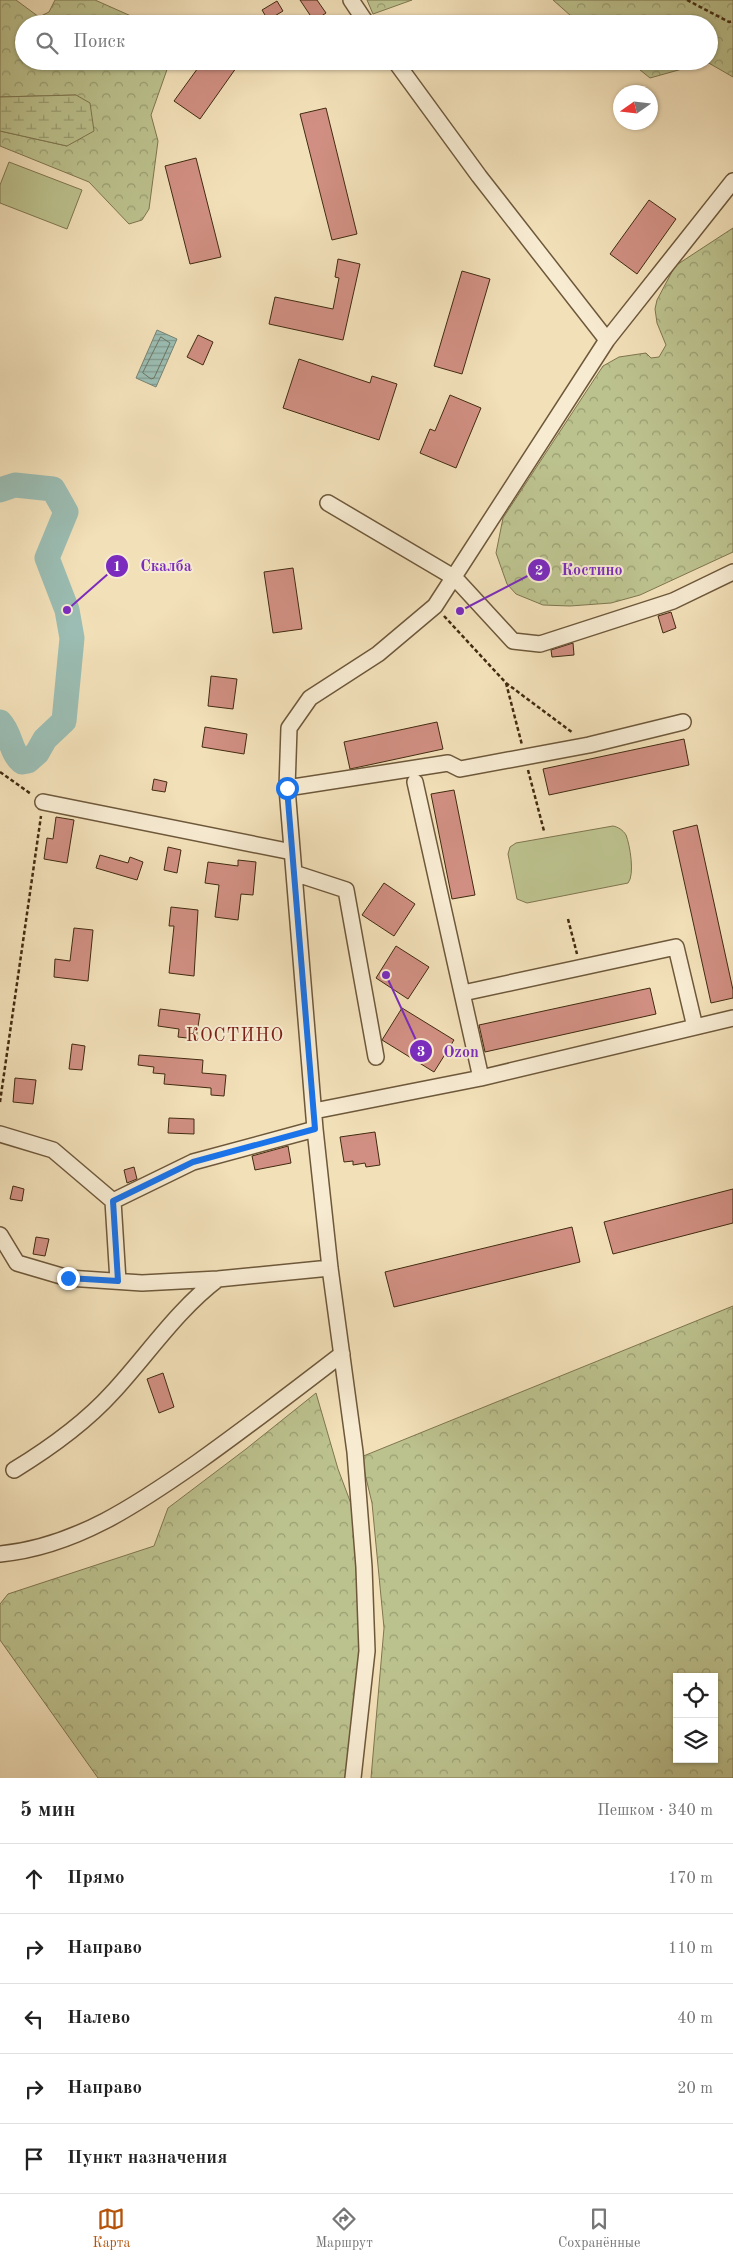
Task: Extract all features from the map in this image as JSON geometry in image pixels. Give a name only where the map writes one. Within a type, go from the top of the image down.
[{"type":"street","points":[[351,0],[361,15]]},
{"type":"street","points":[[402,70],[485,184],[607,340]]},
{"type":"street","points":[[353,1778],[367,1651],[355,1452],[330,1268],[315,1129],[287,788],[289,728],[310,698],[378,654],[435,606],[455,578],[607,340],[733,181]]},
{"type":"street","points":[[328,503],[455,578],[513,641],[540,644],[674,600],[733,572]]},
{"type":"street","points":[[287,788],[448,763],[460,769],[589,745],[683,722]]},
{"type":"street","points":[[415,782],[480,1078]]},
{"type":"street","points":[[43,802],[292,852]]},
{"type":"street","points":[[294,873],[346,890],[376,1057]]},
{"type":"street","points":[[462,993],[676,948],[695,1027]]},
{"type":"street","points":[[314,1112],[480,1078],[733,1018]]},
{"type":"street","points":[[113,1201],[193,1162],[315,1129]]},
{"type":"street","points":[[0,1134],[53,1150],[113,1201],[118,1281]]},
{"type":"street","points":[[0,1235],[17,1263],[68,1278],[142,1283],[218,1279],[330,1268]]},
{"type":"street","points":[[14,1470],[53,1446],[112,1394],[197,1295],[218,1279]]},
{"type":"street","points":[[0,1554],[49,1545],[97,1526],[146,1499],[240,1433],[342,1354]]},
{"type":"path","points":[[687,0],[716,15]]},
{"type":"path","points":[[718,16],[729,22],[733,21]]},
{"type":"path","points":[[435,606],[506,683],[589,745]]},
{"type":"path","points":[[0,772],[43,802],[0,1102]]},
{"type":"path","points":[[568,918],[581,968]]},
{"type":"green space","points":[[0,0],[16,0],[36,15],[15,15],[15,70],[167,70],[151,115],[158,141],[149,209],[142,220],[129,224],[89,182],[0,146],[0,131],[67,146],[76,95],[0,97]]},
{"type":"green space","points":[[55,0],[95,0],[129,15],[43,15],[49,12]]},
{"type":"green space","points":[[367,0],[412,0],[373,14]]},
{"type":"green space","points":[[553,0],[733,0],[733,77],[718,68],[718,15],[570,15]]},
{"type":"green space","points":[[640,70],[678,70],[650,78]]},
{"type":"green space","points":[[76,95],[90,103],[94,131],[67,146],[0,131],[0,97]]},
{"type":"green space","points":[[9,162],[82,190],[67,229],[0,203],[0,185]]},
{"type":"green space","points":[[733,228],[733,552],[640,595],[611,603],[570,606],[543,605],[516,594],[507,584],[496,553],[503,518],[603,366],[619,357],[646,353],[651,358],[659,357],[666,345],[657,323],[655,309],[657,300],[675,266]]},
{"type":"green space","points":[[613,826],[619,828],[628,840],[631,874],[628,883],[527,903],[517,899],[508,854],[510,847],[516,843]]},
{"type":"green space","points":[[733,1306],[733,1778],[371,1778],[384,1628],[372,1503],[361,1457]]},
{"type":"green space","points":[[316,1393],[338,1469],[353,1509],[360,1649],[347,1778],[98,1778],[0,1640],[0,1604],[8,1594],[154,1546],[168,1508]]},
{"type":"water","points":[[157,330],[177,339],[156,387],[136,378]]},
{"type":"building","points":[[300,0],[317,0],[326,13],[323,15],[310,15]]},
{"type":"building","points":[[277,1],[283,11],[276,15],[265,15],[262,10]]},
{"type":"building","points":[[196,70],[235,70],[200,119],[174,101]]},
{"type":"building","points":[[326,108],[357,234],[332,240],[300,114]]},
{"type":"building","points":[[196,158],[221,257],[190,264],[165,166]]},
{"type":"building","points":[[649,200],[676,219],[637,274],[610,254]]},
{"type":"building","points":[[338,259],[360,264],[343,340],[269,324],[275,297],[333,309],[339,278],[335,277]]},
{"type":"building","points":[[462,271],[490,279],[462,374],[434,366]]},
{"type":"building","points":[[198,335],[213,342],[203,365],[187,357]]},
{"type":"building","points":[[299,359],[370,383],[372,376],[397,384],[379,440],[283,408]]},
{"type":"building","points":[[450,395],[481,408],[456,468],[420,453],[430,429],[435,431]]},
{"type":"building","points":[[293,568],[302,629],[273,633],[264,572]]},
{"type":"building","points":[[671,612],[676,628],[663,633],[658,616]]},
{"type":"building","points":[[573,643],[574,655],[552,657],[551,650]]},
{"type":"building","points":[[211,676],[237,679],[233,709],[208,706]]},
{"type":"building","points":[[437,722],[443,749],[350,769],[344,742]]},
{"type":"building","points":[[205,727],[247,734],[244,754],[202,747]]},
{"type":"building","points":[[684,739],[689,765],[549,795],[543,769]]},
{"type":"building","points":[[154,779],[167,782],[165,792],[152,790]]},
{"type":"building","points":[[454,790],[475,895],[452,899],[431,794]]},
{"type":"building","points":[[56,817],[74,820],[67,863],[44,859],[47,838],[53,839]]},
{"type":"building","points":[[697,825],[733,990],[733,998],[711,1003],[673,831]]},
{"type":"building","points":[[168,847],[181,850],[177,873],[164,870]]},
{"type":"building","points":[[100,855],[128,863],[130,857],[143,862],[137,880],[96,868]]},
{"type":"building","points":[[238,860],[256,862],[253,895],[241,894],[238,920],[215,917],[219,885],[205,883],[208,862],[238,866]]},
{"type":"building","points":[[384,883],[415,904],[394,936],[362,915]]},
{"type":"building","points":[[171,907],[198,910],[194,976],[169,973],[174,926],[169,926]]},
{"type":"building","points":[[74,928],[93,930],[88,981],[54,977],[55,959],[70,961]]},
{"type":"building","points":[[396,946],[429,967],[408,999],[376,978]]},
{"type":"building","points":[[650,988],[656,1014],[485,1052],[479,1025]]},
{"type":"building","points":[[402,1008],[454,1040],[434,1072],[382,1040]]},
{"type":"building","points":[[160,1009],[200,1014],[196,1039],[178,1037],[179,1029],[158,1026]]},
{"type":"building","points":[[72,1044],[85,1046],[82,1070],[69,1069]]},
{"type":"building","points":[[139,1055],[203,1060],[202,1073],[226,1075],[224,1096],[211,1095],[211,1088],[164,1084],[165,1074],[153,1073],[154,1067],[138,1065]]},
{"type":"building","points":[[15,1078],[36,1080],[33,1104],[13,1102]]},
{"type":"building","points":[[169,1118],[194,1119],[194,1134],[168,1133]]},
{"type":"building","points":[[375,1132],[380,1165],[366,1167],[365,1163],[353,1165],[353,1161],[344,1162],[340,1137]]},
{"type":"building","points":[[288,1146],[291,1163],[255,1170],[252,1156]]},
{"type":"building","points":[[134,1167],[137,1179],[127,1183],[124,1170]]},
{"type":"building","points":[[13,1186],[24,1189],[22,1201],[10,1199]]},
{"type":"building","points":[[733,1189],[733,1223],[613,1254],[604,1222]]},
{"type":"building","points":[[572,1227],[580,1262],[394,1307],[385,1272]]},
{"type":"building","points":[[36,1237],[49,1239],[45,1256],[33,1254]]},
{"type":"building","points":[[163,1373],[174,1407],[159,1413],[147,1379]]},
{"type":"waterway","points":[[0,490],[15,485],[53,489],[66,512],[47,558],[67,610],[72,638],[64,721],[45,739],[37,753],[28,761],[22,762],[15,753],[4,726],[0,722]]},
{"type":"place","name":"Скалба","points":[[67,610]]},
{"type":"place","name":"Костино","points":[[460,611]]},
{"type":"place","name":"Ozon","points":[[386,975]]},
{"type":"district","name":"КОСТИНО","points":[[235,1035]]},
{"type":"route","points":[[68,1278],[118,1281],[113,1201],[193,1162],[315,1129],[287,788]]}]
